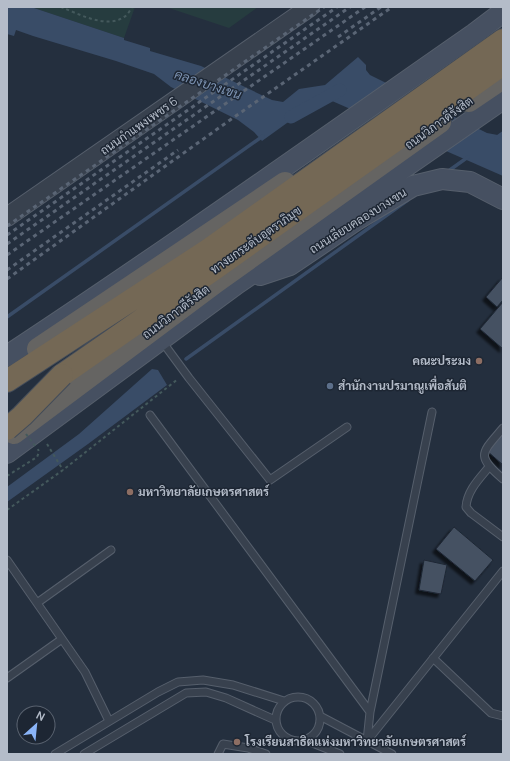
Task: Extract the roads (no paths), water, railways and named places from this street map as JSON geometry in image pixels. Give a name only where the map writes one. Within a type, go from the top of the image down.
[{"type":"highway","points":[[7,370],[409,88],[483,45],[503,29]]},
{"type":"highway","name":"ทางยกระดับอุตราภิมุข","points":[[7,380],[96,324],[208,250],[503,40]]},
{"type":"highway","name":"ทางยกระดับอุตราภิมุข","points":[[7,413],[219,266],[503,64]]},
{"type":"highway","name":"ถนนวิภาวดีรังสิต","points":[[7,438],[216,282],[408,155],[466,114],[503,78]]},
{"type":"highway","points":[[7,429],[22,416],[62,375]]},
{"type":"main road","points":[[409,88],[503,12]]},
{"type":"main road","name":"ถนนวิภาวดีรังสิต","points":[[466,114],[503,99]]},
{"type":"main road","points":[[7,356],[175,243],[349,130]]},
{"type":"main road","name":"ถนนวิภาวดีรังสิต","points":[[7,453],[238,283],[408,155]]},
{"type":"main road","name":"ถนนเลียบคลองบางเขน","points":[[238,283],[290,265],[358,219],[413,186],[442,180],[470,182],[503,199]]},
{"type":"street","name":"ถนนกำแพงเพชร 6","points":[[7,217],[310,7]]},
{"type":"lane","points":[[160,340],[270,480],[347,427]]},
{"type":"lane","points":[[367,741],[370,712],[432,412]]},
{"type":"lane","points":[[150,415],[370,712]]},
{"type":"lane","points":[[503,428],[486,448],[484,458],[489,467],[503,479]]},
{"type":"lane","points":[[489,467],[474,484],[466,507],[503,537]]},
{"type":"lane","points":[[37,603],[111,550]]},
{"type":"lane","points":[[7,560],[85,672],[109,722]]},
{"type":"lane","points":[[367,741],[503,571]]},
{"type":"lane","points":[[7,678],[62,639]]},
{"type":"lane","points":[[433,658],[491,713],[503,716]]},
{"type":"lane","points":[[55,754],[158,692],[178,682],[203,680],[233,685],[284,701]]},
{"type":"lane","points":[[84,754],[186,693],[206,692],[226,698],[275,720]]},
{"type":"lane","points":[[303,697],[313,703],[318,709],[320,724],[312,736],[305,740],[295,741],[288,739],[280,733],[275,720],[276,713],[284,701],[291,698],[303,697]]},
{"type":"lane","points":[[320,716],[392,754]]},
{"type":"lane","points":[[305,740],[336,753]]},
{"type":"lane","points":[[218,754],[223,744],[248,748],[266,754]]},
{"type":"water","points":[[7,7],[31,7],[124,38],[124,40],[150,48],[150,51],[201,66],[272,100],[283,102],[299,89],[325,85],[358,57],[366,65],[366,70],[370,75],[487,133],[503,136],[503,176],[323,97],[262,141],[254,132],[238,120],[171,87],[154,74],[16,30],[14,36],[7,34]]},
{"type":"water","points":[[152,369],[158,370],[167,385],[7,502],[7,487],[79,434]]},
{"type":"waterway","name":"คลองบางเขน","points":[[291,117],[340,90]]},
{"type":"waterway","points":[[496,138],[503,133]]},
{"type":"waterway","points":[[7,317],[263,136]]},
{"type":"waterway","points":[[447,172],[468,157]]},
{"type":"waterway","points":[[186,359],[408,200]]},
{"type":"railway","points":[[7,226],[324,7]]},
{"type":"railway","points":[[7,235],[337,7]]},
{"type":"railway","points":[[7,244],[350,7]]},
{"type":"railway","points":[[7,255],[365,7]]},
{"type":"railway","points":[[338,37],[381,7]]},
{"type":"railway","points":[[7,279],[392,7]]},
{"type":"railway","points":[[7,270],[178,150]]},
{"type":"place","name":"คณะประมง","points":[[479,361]]},
{"type":"place","name":"สำนักงานปรมาณูเพื่อสันติ","points":[[330,386]]},
{"type":"place","name":"มหาวิทยาลัยเกษตรศาสตร์","points":[[130,492]]},
{"type":"place","name":"โรงเรียนสาธิตแห่งมหาวิทยาลัยเกษตรศาสตร์","points":[[237,742]]}]
